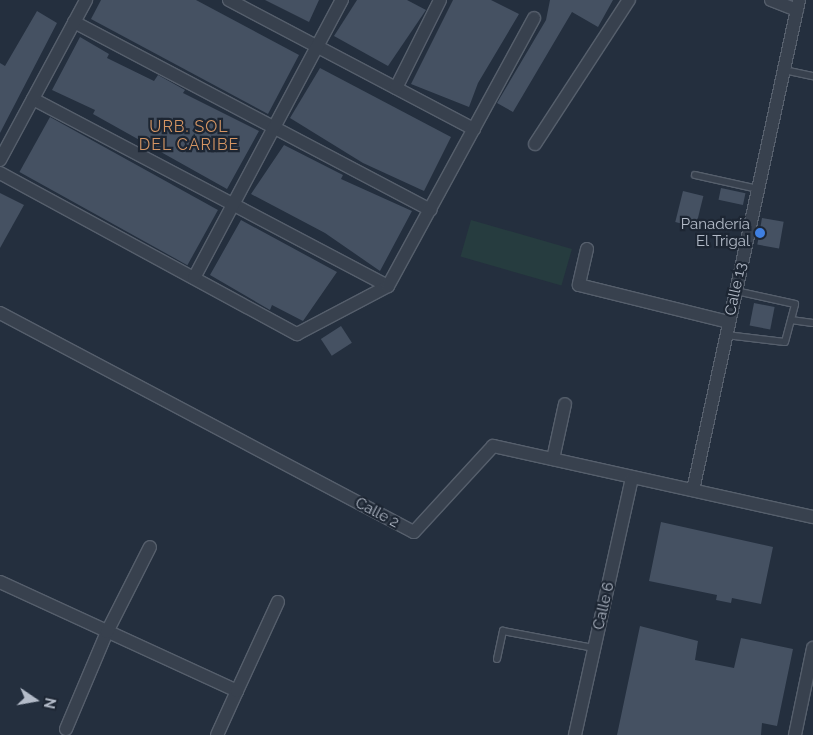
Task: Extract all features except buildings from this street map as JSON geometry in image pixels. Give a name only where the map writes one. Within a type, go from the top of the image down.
[{"type":"street","points":[[0,160],[86,0]]},
{"type":"street","points":[[194,278],[342,0]]},
{"type":"street","points":[[396,88],[440,0]]},
{"type":"street","points":[[535,144],[629,0]]},
{"type":"street","points":[[771,0],[798,5]]},
{"type":"street","points":[[237,2],[474,129]]},
{"type":"street","name":"Calle 13","points":[[693,490],[798,5]]},
{"type":"street","points":[[0,173],[297,334],[388,286],[534,18]]},
{"type":"street","points":[[74,22],[431,210]]},
{"type":"street","points":[[33,98],[388,286]]},
{"type":"street","points":[[586,250],[579,285],[728,329]]},
{"type":"street","name":"Calle 2","points":[[0,313],[414,532],[493,446],[813,517]]},
{"type":"street","points":[[553,459],[565,404]]},
{"type":"street","name":"Calle 6","points":[[575,735],[632,477]]},
{"type":"street","points":[[66,729],[107,632],[150,548]]},
{"type":"street","points":[[0,582],[237,691]]},
{"type":"street","points":[[217,735],[278,602]]},
{"type":"street","points":[[795,735],[813,648]]},
{"type":"lane","points":[[784,70],[813,76]]},
{"type":"lane","points":[[695,175],[758,189]]},
{"type":"lane","points":[[728,329],[785,342],[795,304],[736,291]]},
{"type":"lane","points":[[791,320],[813,323]]},
{"type":"lane","points":[[497,658],[503,631],[594,648]]},
{"type":"green space","points":[[471,220],[572,249],[561,285],[461,257]]},
{"type":"place","name":"Panadería El Trigal","points":[[760,233]]},
{"type":"district","name":"URB. SOL DEL CARIBE","points":[[189,136]]}]
